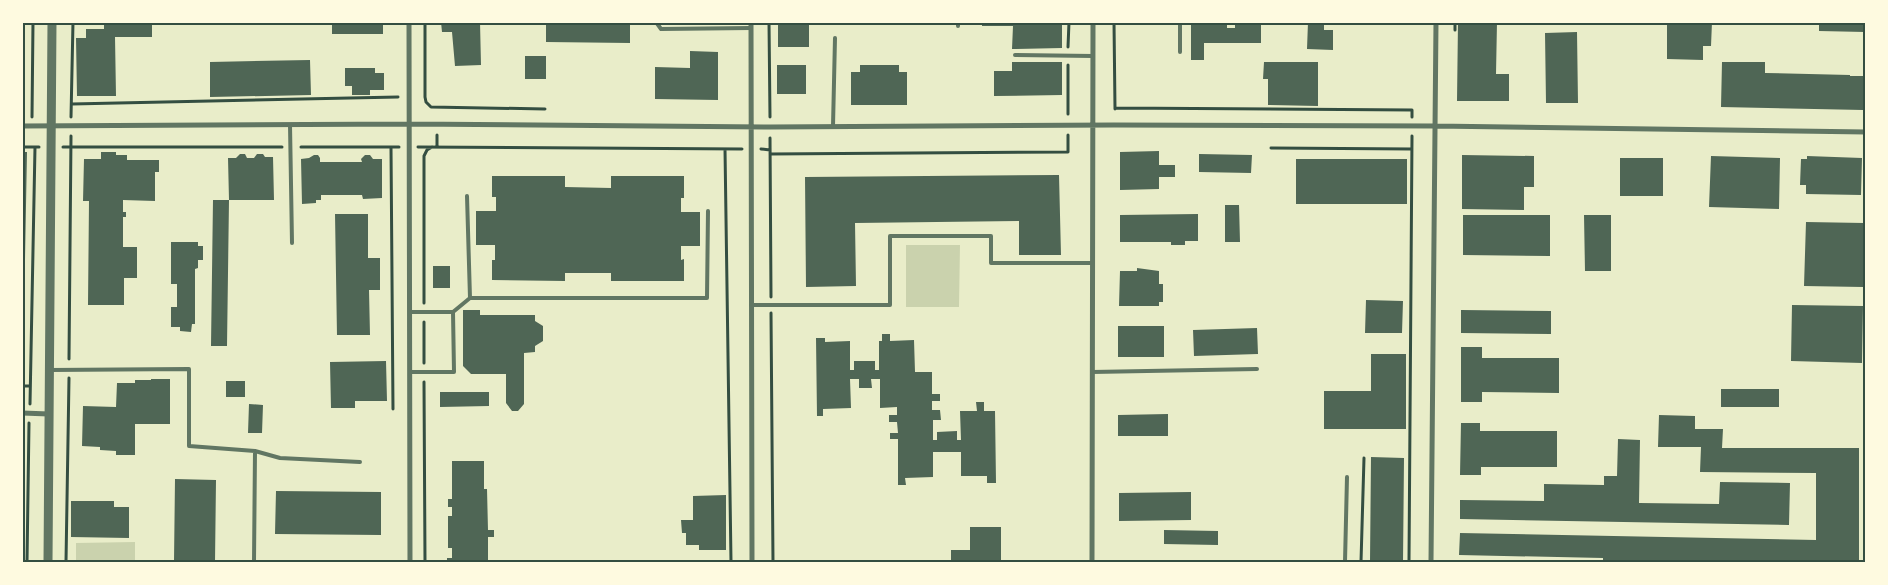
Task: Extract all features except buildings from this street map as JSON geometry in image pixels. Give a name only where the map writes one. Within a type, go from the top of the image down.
[{"type":"street","points":[[48,562],[52,22]]},
{"type":"street","points":[[409,22],[410,562]]},
{"type":"street","points":[[1092,562],[1093,22]]},
{"type":"street","points":[[1431,562],[1436,22]]},
{"type":"street","points":[[751,25],[752,562]]},
{"type":"street","points":[[22,126],[410,124],[770,127],[1093,125],[1435,126],[1866,132]]},
{"type":"street","points":[[22,414],[49,414]]},
{"type":"lane","points":[[656,22],[661,29],[751,25]]},
{"type":"lane","points":[[1180,22],[1180,52]]},
{"type":"lane","points":[[833,126],[835,38]]},
{"type":"lane","points":[[1015,55],[1093,56]]},
{"type":"lane","points":[[290,125],[292,244]]},
{"type":"lane","points":[[467,196],[470,298]]},
{"type":"lane","points":[[410,312],[454,312],[470,298],[707,298],[708,211]]},
{"type":"lane","points":[[751,305],[890,305],[890,236],[991,236],[991,263],[1092,263]]},
{"type":"lane","points":[[410,372],[454,372],[454,312]]},
{"type":"lane","points":[[50,370],[189,369],[189,446],[255,450],[280,458],[360,462]]},
{"type":"lane","points":[[1092,372],[1257,369]]},
{"type":"lane","points":[[254,562],[255,450]]},
{"type":"lane","points":[[1344,562],[1347,477]]},
{"type":"path","points":[[27,562],[33,22]]},
{"type":"path","points":[[66,562],[73,22]]},
{"type":"path","points":[[425,22],[425,97],[426,102],[431,107],[545,109]]},
{"type":"path","points":[[769,22],[774,562]]},
{"type":"path","points":[[1114,22],[1114,125]]},
{"type":"path","points":[[1456,22],[1456,30]]},
{"type":"path","points":[[72,104],[425,97]]},
{"type":"path","points":[[1114,108],[1412,110],[1409,562]]},
{"type":"path","points":[[390,147],[393,409]]},
{"type":"path","points":[[425,562],[424,156],[427,150],[432,147]]},
{"type":"path","points":[[1272,148],[1412,149]]},
{"type":"path","points":[[725,149],[731,562]]},
{"type":"path","points":[[22,386],[30,386]]},
{"type":"path","points":[[1361,562],[1364,458]]},
{"type":"green space","points":[[906,245],[960,245],[959,307],[906,307]]},
{"type":"green space","points":[[135,542],[135,562],[76,562],[76,543]]}]
